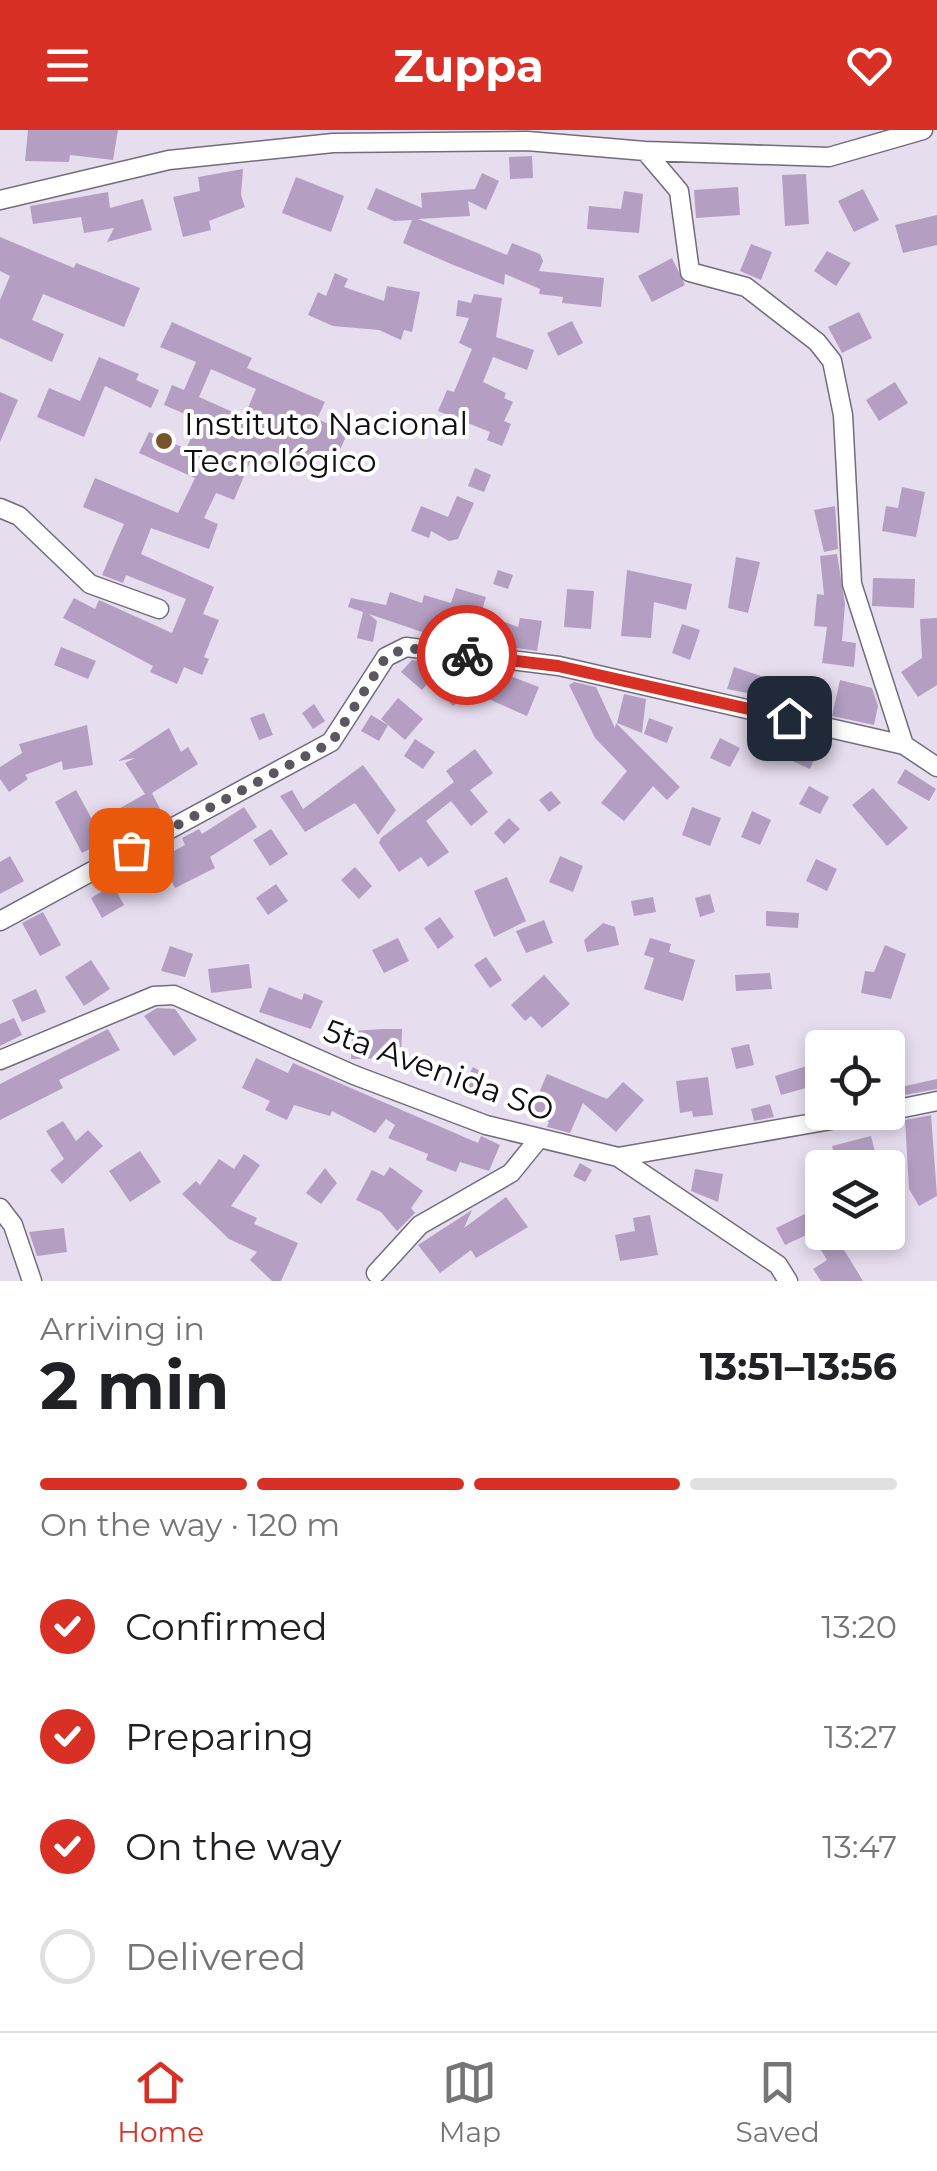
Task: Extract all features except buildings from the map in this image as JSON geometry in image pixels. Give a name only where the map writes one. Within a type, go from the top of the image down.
[{"type":"street","points":[[0,200],[169,160],[334,143],[527,140],[645,151],[829,157],[923,130]]},
{"type":"street","points":[[645,151],[679,190],[690,272],[746,287],[818,342],[832,361],[843,415],[852,584],[904,745]]},
{"type":"street","points":[[0,508],[18,516],[90,584],[159,610]]},
{"type":"street","points":[[0,921],[332,742],[386,657],[406,648],[558,666],[904,745],[937,767]]},
{"type":"street","name":"5ta Avenida SO","points":[[0,1060],[154,996],[174,995],[354,1075],[537,1141],[618,1157],[805,1124]]},
{"type":"street","points":[[905,1108],[937,1101]]},
{"type":"street","points":[[376,1272],[420,1226],[511,1173],[537,1141]]},
{"type":"street","points":[[618,1157],[778,1265],[788,1281]]},
{"type":"street","points":[[0,1208],[13,1225],[32,1281]]},
{"type":"way so far","points":[[131,850],[332,742],[375,680],[386,657],[406,648],[467,655]]},
{"type":"place","name":"Instituto Nacional Tecnológico","points":[[164,441]]},
{"type":"route","points":[[467,655],[558,666],[789,718]]}]
